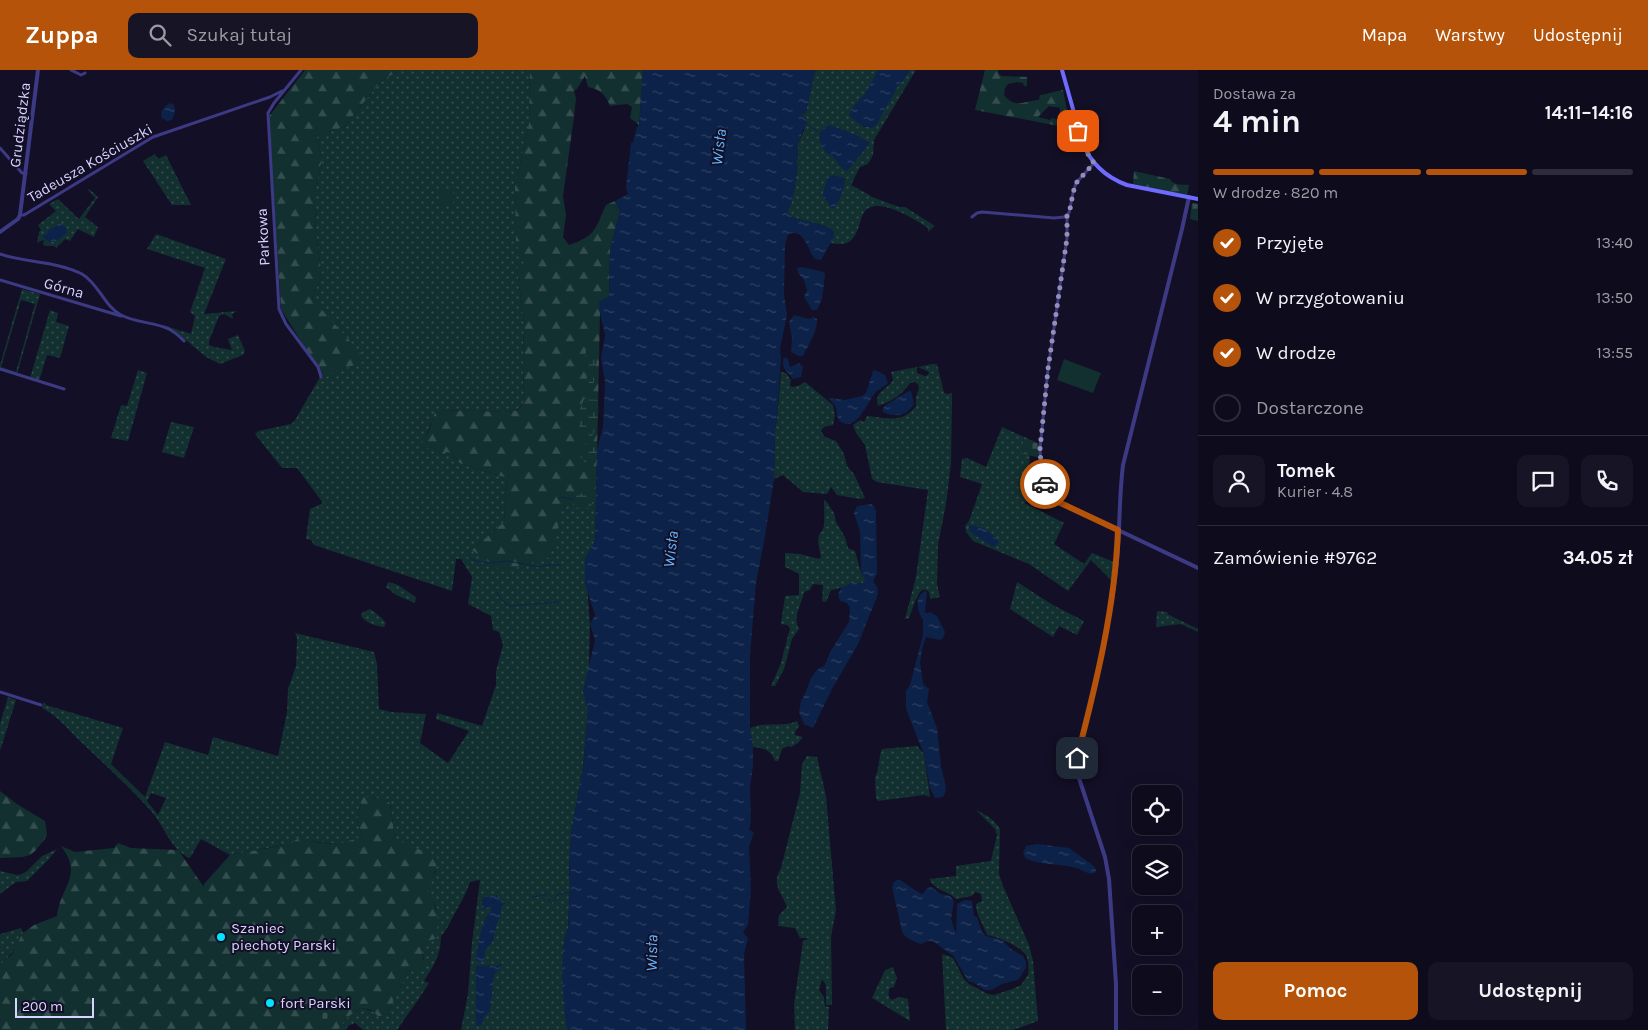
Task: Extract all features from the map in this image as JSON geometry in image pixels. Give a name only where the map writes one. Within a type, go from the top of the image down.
[{"type":"main road","points":[[1062,70],[1082,141],[1094,163],[1110,177],[1127,185],[1198,199]]},
{"type":"street","name":"Grudziądzka","points":[[20,216],[38,70]]},
{"type":"street","points":[[71,70],[81,74],[85,73]]},
{"type":"street","name":"Parkowa","points":[[301,70],[270,108],[268,118],[279,309],[286,324],[318,368],[321,377]]},
{"type":"street","name":"Tadeusza Kościuszki","points":[[20,216],[65,192],[153,138],[285,90]]},
{"type":"street","points":[[0,148],[22,173],[26,174]]},
{"type":"street","points":[[1094,163],[1076,183],[1067,216],[1067,238],[1046,389],[1040,449],[1041,464],[1048,494],[1052,499],[1198,568]]},
{"type":"street","points":[[1116,1030],[1115,966],[1109,878],[1105,856],[1078,775],[1077,758],[1103,649],[1114,584],[1117,559],[1119,491],[1126,450],[1189,198]]},
{"type":"street","points":[[972,217],[982,212],[1054,218],[1067,216]]},
{"type":"street","points":[[0,232],[20,216]]},
{"type":"street","points":[[0,254],[35,261],[81,274],[88,278],[110,307],[122,315]]},
{"type":"street","name":"Górna","points":[[0,280],[112,314],[122,315],[170,329],[184,341]]},
{"type":"street","points":[[0,369],[64,388]]},
{"type":"street","points":[[0,692],[41,705]]},
{"type":"green space","points":[[305,70],[400,70],[381,81],[344,127],[318,135],[317,138],[322,159],[315,190],[316,235],[322,276],[312,297],[367,360],[323,377],[281,309],[269,120],[270,115]]},
{"type":"green space","points":[[400,70],[530,70],[529,123],[515,187],[517,243],[524,263],[517,268],[524,324],[524,402],[517,410],[508,412],[445,410],[436,412],[421,447],[433,448],[443,455],[447,452],[453,454],[459,463],[507,478],[504,522],[472,550],[563,507],[596,501],[595,541],[585,559],[590,624],[588,711],[583,768],[571,833],[568,928],[563,951],[569,1030],[461,1030],[468,994],[480,880],[470,882],[461,903],[441,936],[441,943],[434,965],[424,981],[429,983],[397,1030],[363,1030],[355,1023],[348,1026],[346,1030],[338,1030],[345,1019],[361,1008],[388,1016],[407,970],[416,972],[424,960],[422,950],[437,909],[430,890],[436,871],[395,839],[390,803],[376,798],[361,801],[357,822],[363,836],[349,842],[337,844],[309,841],[285,847],[284,845],[230,855],[201,839],[190,858],[178,850],[156,817],[134,793],[62,723],[42,708],[44,702],[46,705],[123,728],[111,764],[145,797],[165,742],[208,755],[213,737],[278,756],[287,712],[288,689],[296,666],[297,638],[295,633],[374,652],[377,664],[379,709],[391,712],[426,714],[420,743],[448,763],[469,731],[436,719],[437,713],[482,726],[496,685],[496,671],[503,645],[499,632],[493,630],[491,616],[468,604],[472,577],[461,559],[456,559],[452,591],[314,545],[311,540],[306,539],[310,509],[323,503],[297,468],[282,468],[255,434],[258,431],[291,424],[320,377],[323,377],[312,297],[322,276],[316,235],[315,190],[322,159],[317,138],[318,135],[344,127],[381,81]],"holes":[[[151,793],[166,798],[158,815],[147,801]]]},
{"type":"green space","points":[[530,70],[643,70],[639,125],[630,118],[632,107],[627,104],[610,106],[602,93],[588,87],[585,76],[574,91],[576,98],[563,196],[566,215],[563,237],[569,245],[590,235],[597,226],[606,205],[615,201],[620,211],[610,250],[609,296],[600,313],[596,501],[563,507],[550,557],[503,572],[472,550],[504,522],[507,478],[459,463],[453,454],[447,452],[443,455],[433,448],[420,447],[430,428],[435,412],[445,410],[508,412],[518,410],[524,402],[524,324],[517,268],[524,263],[516,243],[515,187],[529,123]]},
{"type":"green space","points":[[815,70],[916,70],[874,140],[873,155],[868,164],[860,167],[851,185],[872,197],[899,207],[905,207],[935,226],[928,232],[928,228],[904,214],[885,207],[876,206],[868,208],[863,214],[856,233],[849,242],[844,244],[830,243],[834,237],[834,232],[831,229],[797,219],[787,213],[793,196],[798,167],[795,162],[798,158],[798,143],[804,131],[806,118],[801,115],[806,112]]},
{"type":"green space","points":[[985,70],[998,70],[1002,76],[1027,77],[1027,86],[1017,82],[1008,84],[1005,88],[1004,95],[1012,102],[1020,103],[1039,100],[1040,95],[1063,90],[1069,120],[1060,118],[1060,108],[1049,106],[1038,117],[1050,120],[1052,118],[1067,123],[1069,128],[975,110]]},
{"type":"green space","points":[[155,154],[158,159],[166,155],[191,205],[172,205],[143,161]]},
{"type":"green space","points":[[1134,171],[1170,179],[1176,184],[1189,185],[1187,196],[1133,184]]},
{"type":"green space","points":[[89,189],[98,197],[85,217],[98,227],[94,237],[78,229],[70,241],[65,239],[56,248],[43,245],[43,240],[37,243],[41,230],[38,225],[56,211],[49,204],[58,199],[79,219],[95,198]]},
{"type":"green space","points":[[441,191],[453,191],[453,204],[440,204]]},
{"type":"green space","points":[[1192,203],[1198,204],[1198,221],[1190,219]]},
{"type":"green space","points":[[156,234],[226,259],[204,314],[237,311],[232,314],[233,319],[224,314],[219,316],[209,345],[232,350],[228,339],[238,335],[245,351],[243,355],[220,364],[206,357],[187,341],[165,329],[163,325],[191,334],[195,316],[190,312],[205,268],[147,249]]},
{"type":"green space","points":[[22,289],[40,294],[17,374],[0,369]],"holes":[[[21,300],[35,304],[16,372],[1,367]]]},
{"type":"green space","points":[[50,310],[58,313],[56,322],[69,326],[60,358],[47,355],[39,381],[30,378]]},
{"type":"green space","points":[[588,349],[597,357],[593,388],[589,390],[586,383],[586,350]]},
{"type":"green space","points":[[1064,359],[1101,373],[1093,393],[1057,380]]},
{"type":"green space","points":[[937,364],[944,393],[952,393],[951,464],[938,545],[937,584],[940,597],[930,599],[929,592],[922,590],[909,618],[905,619],[916,577],[928,490],[877,482],[872,479],[865,445],[856,433],[853,425],[860,420],[864,422],[867,416],[900,418],[911,412],[916,406],[918,384],[910,383],[896,397],[878,406],[879,394],[893,380],[891,372],[917,367],[917,373],[925,376],[929,372],[918,367]]},
{"type":"green space","points":[[138,370],[147,373],[128,441],[111,438],[121,405],[127,406]]},
{"type":"green space","points":[[781,372],[786,373],[791,380],[790,385],[792,387],[805,382],[833,405],[835,415],[833,425],[824,427],[821,431],[825,437],[836,441],[844,454],[847,466],[854,474],[865,498],[860,499],[837,495],[831,487],[827,494],[803,492],[783,475],[774,479],[775,429]]},
{"type":"green space","points":[[584,399],[598,400],[598,417],[594,434],[587,442],[587,445],[592,447],[597,445],[597,454],[593,456],[593,470],[590,461],[584,472],[582,471],[584,461],[579,451],[581,445],[585,445],[586,432],[579,430],[580,409]]},
{"type":"green space","points":[[171,422],[194,427],[184,458],[162,452]]},
{"type":"green space","points":[[1002,427],[1024,437],[1022,453],[1030,455],[1028,484],[1035,487],[1025,503],[1064,523],[1054,544],[1084,564],[1092,553],[1114,562],[1112,581],[1091,560],[1068,591],[1029,564],[973,541],[966,532],[965,526],[969,521],[982,484],[960,477],[962,459],[967,458],[986,467]]},
{"type":"green space","points":[[1024,437],[1040,444],[1039,458],[1022,453]]},
{"type":"green space","points":[[598,487],[597,506],[593,498],[589,508],[578,508],[572,504],[571,499],[578,494]]},
{"type":"green space","points":[[824,500],[834,513],[848,548],[855,551],[861,573],[866,579],[863,583],[831,590],[826,602],[822,601],[823,585],[813,584],[810,590],[804,592],[797,615],[799,629],[792,639],[784,669],[775,686],[771,686],[781,663],[790,628],[787,625],[781,624],[785,596],[799,595],[799,574],[785,567],[785,553],[800,554],[819,559],[821,557],[818,541],[824,527]]},
{"type":"green space","points":[[388,582],[398,585],[416,597],[415,603],[396,595],[386,587]]},
{"type":"green space","points":[[1017,582],[1053,605],[1084,621],[1077,635],[1059,626],[1053,637],[1010,609]]},
{"type":"green space","points":[[370,609],[386,623],[384,627],[371,624],[361,616],[362,613]]},
{"type":"green space","points":[[1157,611],[1168,612],[1167,614],[1198,629],[1198,632],[1181,624],[1156,627]]},
{"type":"green space","points":[[8,697],[16,700],[0,751],[0,724]]},
{"type":"green space","points":[[797,721],[799,726],[795,735],[803,737],[791,747],[788,746],[782,749],[778,761],[775,761],[766,750],[753,747],[750,728]]},
{"type":"green space","points":[[917,746],[924,754],[930,797],[924,795],[878,801],[876,798],[875,777],[882,749]]},
{"type":"green space","points":[[807,756],[817,757],[826,796],[836,911],[831,936],[832,1005],[826,1005],[826,985],[822,979],[819,990],[824,997],[825,1006],[829,1007],[828,1030],[795,1030],[794,1004],[803,941],[809,938],[800,938],[795,928],[778,926],[779,915],[787,907],[778,888],[777,879],[800,793],[802,764]]},
{"type":"green space","points":[[0,791],[45,821],[47,834],[45,839],[30,855],[0,858]]},
{"type":"green space","points":[[364,797],[380,798],[390,803],[395,839],[437,857],[438,861],[429,890],[436,909],[438,925],[435,939],[426,941],[422,950],[425,971],[407,970],[388,1016],[378,1016],[371,1010],[361,1008],[345,1019],[338,1030],[0,1030],[0,965],[12,954],[23,933],[34,925],[57,916],[71,874],[68,856],[61,846],[75,852],[114,848],[118,843],[131,848],[178,850],[204,887],[204,884],[230,855],[286,846],[299,838],[316,842],[339,843],[363,836],[357,822],[361,801]]},
{"type":"green space","points":[[976,810],[992,820],[1000,829],[999,874],[1029,945],[1033,961],[1038,1021],[1013,1030],[946,1030],[942,954],[953,958],[964,979],[969,984],[988,994],[994,995],[1021,985],[1028,975],[1028,960],[1019,948],[987,935],[976,908],[976,904],[982,901],[981,894],[975,892],[972,896],[956,899],[939,889],[929,879],[956,876],[956,866],[991,861],[997,835],[995,829]]},
{"type":"green space","points":[[57,849],[27,881],[16,882],[0,894],[0,871],[17,875],[22,874],[42,856]]},
{"type":"green space","points":[[21,928],[23,933],[19,942],[0,965],[0,934]]},
{"type":"green space","points":[[893,967],[897,978],[894,987],[889,989],[889,997],[891,1000],[900,997],[908,999],[910,1021],[872,998],[885,970]]},
{"type":"green space","points":[[318,1003],[331,1007],[325,1026],[313,1021]]},
{"type":"water","name":"Wisła","points":[[643,70],[815,70],[806,112],[802,114],[807,121],[798,143],[798,158],[796,162],[798,167],[793,196],[787,213],[797,219],[827,227],[834,232],[834,237],[821,260],[815,259],[805,240],[798,234],[788,234],[785,245],[784,294],[787,315],[780,348],[774,479],[756,583],[750,655],[750,728],[753,765],[750,788],[751,821],[749,830],[754,832],[749,847],[751,890],[748,925],[743,932],[748,938],[744,954],[746,1030],[567,1030],[564,1007],[562,963],[568,928],[571,833],[583,768],[588,711],[583,691],[595,640],[590,624],[595,615],[585,584],[585,559],[595,540],[597,449],[603,427],[605,382],[601,358],[605,335],[599,302],[609,296],[610,250],[620,211],[615,201],[628,194],[626,188],[631,143],[639,125]]},
{"type":"water","points":[[878,70],[910,70],[898,86],[877,124],[872,128],[864,127],[849,116],[852,108],[865,94]]},
{"type":"water","points":[[171,103],[174,105],[175,112],[172,120],[167,121],[162,118],[161,113]]},
{"type":"water","points":[[830,125],[856,135],[870,143],[846,171],[825,151],[820,142],[822,130]]},
{"type":"water","points":[[832,175],[845,178],[842,194],[834,208],[831,208],[822,197],[827,179]]},
{"type":"water","points":[[60,222],[66,227],[67,232],[61,238],[49,242],[43,237],[43,233],[47,235],[48,231]]},
{"type":"water","points":[[802,267],[824,272],[822,299],[817,310],[812,310],[804,297],[807,290],[797,268]]},
{"type":"water","points":[[794,315],[817,319],[814,333],[803,356],[791,352],[792,338],[789,322]]},
{"type":"water","points":[[785,357],[788,359],[790,367],[799,363],[803,367],[801,377],[793,379],[785,370],[783,359]]},
{"type":"water","points":[[875,370],[885,375],[888,383],[875,393],[857,419],[847,424],[841,422],[837,417],[836,407],[828,398],[845,400],[862,396],[866,393]]},
{"type":"water","points":[[911,391],[914,403],[908,411],[901,415],[883,412],[883,408],[886,405]]},
{"type":"water","points":[[871,504],[876,511],[877,574],[873,581],[877,587],[878,594],[858,644],[832,689],[813,728],[804,724],[799,712],[801,701],[811,678],[817,670],[825,665],[830,652],[849,622],[850,607],[847,603],[840,601],[838,595],[841,588],[851,583],[863,583],[866,579],[861,573],[860,532],[854,513],[857,506]]},
{"type":"water","points":[[972,525],[990,533],[998,541],[998,544],[993,547],[970,532],[969,527]]},
{"type":"water","points":[[925,591],[927,592],[925,612],[930,612],[937,616],[945,632],[940,640],[926,637],[920,663],[923,684],[929,689],[927,702],[937,728],[941,766],[946,787],[944,796],[939,798],[935,798],[930,788],[924,754],[906,709],[906,691],[910,685],[923,635],[923,619],[918,608],[918,600],[919,596]]},
{"type":"water","points":[[1037,844],[1069,848],[1094,866],[1095,873],[1088,873],[1070,866],[1031,861],[1025,858],[1023,853],[1026,846]]},
{"type":"water","points":[[897,880],[900,880],[921,894],[931,887],[941,894],[950,896],[954,901],[951,919],[956,934],[957,904],[965,900],[972,901],[974,916],[977,917],[982,932],[986,936],[1002,940],[1011,949],[1023,956],[1026,968],[1018,980],[1002,984],[991,990],[985,990],[968,981],[953,955],[936,943],[930,941],[920,944],[907,938],[902,931],[892,887]]},
{"type":"water","points":[[497,895],[500,902],[505,903],[501,907],[501,914],[493,941],[485,951],[484,961],[480,962],[476,960],[476,955],[484,922],[491,908],[491,906],[482,910],[482,898]]},
{"type":"water","points":[[502,963],[494,975],[490,1011],[484,1017],[482,1025],[476,1026],[476,966],[490,965],[494,967]]},
{"type":"waterway","points":[[806,124],[821,133]]},
{"type":"waterway","points":[[559,498],[563,497],[573,500]]},
{"type":"waterway","points":[[467,556],[473,560],[488,563],[508,561],[539,567],[560,565]]},
{"type":"waterway","points":[[497,592],[500,599],[510,606],[559,602]]},
{"type":"waterway","points":[[532,897],[546,895],[551,903],[557,895],[568,892]]},
{"type":"way so far","points":[[1045,484],[1040,449],[1048,369],[1068,231],[1067,216],[1076,183],[1094,163],[1086,151],[1078,131]]},
{"type":"place","name":"Szaniec piechoty Parski","points":[[221,937]]},
{"type":"place","name":"fort Parski","points":[[270,1003]]},
{"type":"route","points":[[1045,484],[1048,494],[1052,499],[1118,530],[1114,584],[1103,649],[1077,758]]}]
